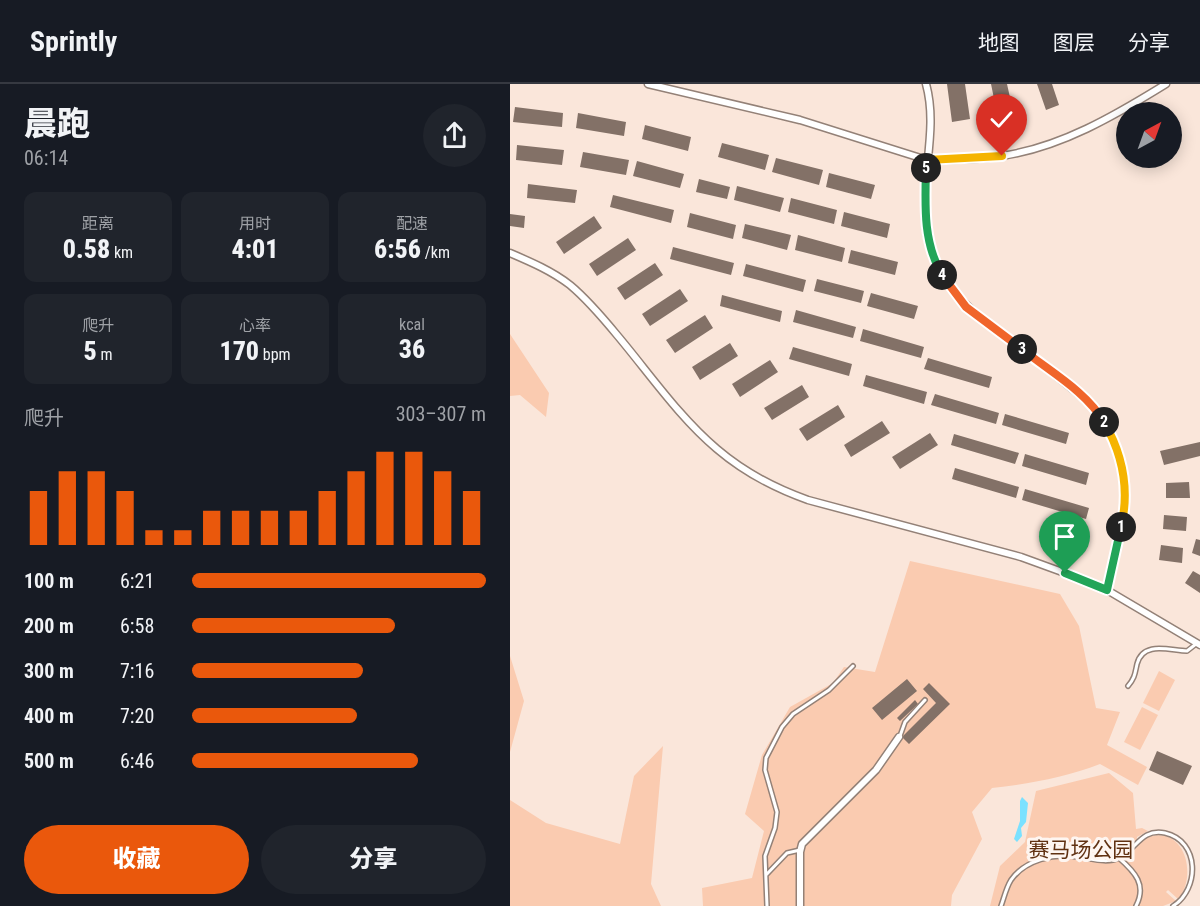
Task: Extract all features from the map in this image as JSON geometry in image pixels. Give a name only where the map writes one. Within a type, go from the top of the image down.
[{"type":"street","points":[[648,84],[800,120],[927,160],[1002,156],[1041,147],[1091,126],[1166,84]]},
{"type":"street","points":[[926,84],[931,116],[927,160],[926,224],[932,254],[940,273],[966,307],[1091,405],[1102,418],[1118,449],[1126,484],[1125,502],[1107,590]]},
{"type":"street","points":[[510,253],[540,266],[570,285],[597,311],[690,422],[716,449],[744,470],[776,489],[808,500],[1021,557],[1107,590],[1198,644]]},
{"type":"street","points":[[800,906],[801,850],[806,840],[876,770],[900,737]]},
{"type":"lane","points":[[1128,686],[1135,677],[1138,660],[1146,651],[1161,648],[1188,651],[1198,644]]},
{"type":"lane","points":[[767,906],[765,856],[775,828],[777,812],[765,770],[766,758],[782,727],[793,714],[829,690],[853,666]]},
{"type":"lane","points":[[900,737],[905,722],[925,700]]},
{"type":"lane","points":[[1000,906],[1010,881],[1019,871],[1033,862],[1052,857],[1069,856],[1099,861],[1119,858],[1143,836],[1151,833],[1164,833],[1183,842],[1189,848],[1195,861],[1195,877],[1186,895],[1173,906]]},
{"type":"lane","points":[[765,877],[787,853],[801,850]]},
{"type":"lane","points":[[1119,858],[1131,868],[1139,880],[1141,894],[1136,906]]},
{"type":"green space","points":[[510,334],[549,393],[546,417],[520,395],[510,396]]},
{"type":"green space","points":[[910,561],[1060,594],[1079,626],[1096,708],[1120,712],[1107,745],[1147,767],[1138,785],[1100,764],[1047,779],[992,788],[972,812],[982,839],[952,895],[951,906],[703,906],[702,888],[752,878],[764,831],[745,814],[762,755],[790,707],[833,683],[844,667],[875,672]]},
{"type":"green space","points":[[510,656],[524,701],[510,752]]},
{"type":"green space","points":[[1159,671],[1175,680],[1159,711],[1143,703]]},
{"type":"green space","points":[[1142,707],[1158,715],[1140,750],[1124,742]]},
{"type":"green space","points":[[663,746],[651,884],[661,906],[510,906],[510,800],[546,823],[620,844],[634,776]]},
{"type":"green space","name":"赛马场公园","points":[[1109,773],[1133,793],[1136,829],[1142,828],[1148,831],[1137,837],[1137,843],[1151,836],[1163,836],[1173,840],[1181,848],[1186,859],[1187,872],[1186,885],[1180,898],[1178,899],[1168,890],[1166,892],[1176,901],[1163,906],[990,906],[1000,866],[1025,842],[1036,791]]},
{"type":"water","points":[[1022,797],[1028,803],[1026,822],[1021,828],[1022,836],[1017,842],[1014,839],[1020,821]]},
{"type":"building","points":[[947,84],[965,84],[970,119],[952,122]]},
{"type":"building","points":[[991,84],[1007,84],[1015,120],[999,123]]},
{"type":"building","points":[[1037,84],[1052,84],[1059,105],[1046,110]]},
{"type":"building","points":[[515,107],[563,113],[562,127],[513,122]]},
{"type":"building","points":[[578,113],[626,122],[624,136],[576,128]]},
{"type":"building","points":[[645,125],[691,137],[688,151],[642,139]]},
{"type":"building","points":[[722,143],[769,155],[765,170],[718,157]]},
{"type":"building","points":[[517,145],[564,150],[562,165],[516,160]]},
{"type":"building","points":[[583,152],[629,160],[626,175],[580,167]]},
{"type":"building","points":[[776,158],[823,170],[819,185],[772,172]]},
{"type":"building","points":[[637,161],[684,174],[680,188],[633,176]]},
{"type":"building","points":[[829,173],[875,185],[871,199],[826,187]]},
{"type":"building","points":[[699,179],[730,187],[727,199],[696,192]]},
{"type":"building","points":[[528,184],[577,190],[575,203],[527,198]]},
{"type":"building","points":[[737,186],[784,198],[780,212],[734,200]]},
{"type":"building","points":[[613,195],[674,210],[671,223],[610,207]]},
{"type":"building","points":[[791,198],[837,210],[834,224],[788,212]]},
{"type":"building","points":[[844,212],[890,224],[887,238],[841,226]]},
{"type":"building","points":[[690,213],[736,225],[733,239],[687,227]]},
{"type":"building","points":[[510,214],[525,216],[524,228],[510,226]]},
{"type":"building","points":[[594,216],[602,228],[564,254],[556,242]]},
{"type":"building","points":[[745,224],[791,235],[787,250],[742,238]]},
{"type":"building","points":[[798,235],[845,248],[842,262],[795,250]]},
{"type":"building","points":[[628,238],[636,250],[597,276],[589,264]]},
{"type":"building","points":[[673,247],[734,263],[731,275],[670,259]]},
{"type":"building","points":[[851,250],[898,262],[895,275],[848,263]]},
{"type":"building","points":[[655,263],[663,275],[625,300],[617,288]]},
{"type":"building","points":[[746,264],[806,280],[803,292],[743,276]]},
{"type":"building","points":[[817,279],[864,291],[861,303],[814,291]]},
{"type":"building","points":[[680,289],[688,301],[650,326],[642,314]]},
{"type":"building","points":[[871,293],[918,306],[914,319],[867,306]]},
{"type":"building","points":[[722,295],[782,311],[780,322],[720,306]]},
{"type":"building","points":[[796,310],[856,327],[853,338],[793,322]]},
{"type":"building","points":[[705,315],[713,328],[675,353],[666,340]]},
{"type":"building","points":[[863,329],[924,347],[921,358],[860,341]]},
{"type":"building","points":[[730,343],[738,356],[700,380],[692,367]]},
{"type":"building","points":[[793,347],[852,364],[849,376],[789,359]]},
{"type":"building","points":[[928,358],[992,377],[989,388],[924,369]]},
{"type":"building","points":[[770,360],[778,372],[740,397],[732,384]]},
{"type":"building","points":[[866,375],[927,392],[924,404],[863,386]]},
{"type":"building","points":[[802,385],[809,397],[772,420],[764,408]]},
{"type":"building","points":[[935,394],[999,413],[996,424],[931,405]]},
{"type":"building","points":[[838,405],[845,417],[807,441],[799,429]]},
{"type":"building","points":[[1005,414],[1069,433],[1066,444],[1002,425]]},
{"type":"building","points":[[882,421],[890,433],[851,457],[844,445]]},
{"type":"building","points":[[930,433],[938,445],[900,469],[892,457]]},
{"type":"building","points":[[954,434],[1019,453],[1015,464],[951,445]]},
{"type":"building","points":[[1200,442],[1200,456],[1164,465],[1160,451]]},
{"type":"building","points":[[1025,454],[1089,473],[1086,485],[1022,466]]},
{"type":"building","points":[[955,468],[1019,487],[1016,498],[952,479]]},
{"type":"building","points":[[1189,482],[1190,498],[1166,498],[1166,483]]},
{"type":"building","points":[[1025,489],[1089,508],[1086,519],[1022,500]]},
{"type":"building","points":[[1164,515],[1187,517],[1186,531],[1163,529]]},
{"type":"building","points":[[1196,539],[1200,540],[1200,556],[1192,553]]},
{"type":"building","points":[[1161,545],[1183,548],[1182,563],[1159,560]]},
{"type":"building","points":[[1193,571],[1200,575],[1200,593],[1185,583]]},
{"type":"building","points":[[907,679],[917,691],[882,720],[872,708]]},
{"type":"building","points":[[929,683],[950,704],[909,744],[902,737],[936,703],[923,689]]},
{"type":"building","points":[[915,700],[918,704],[900,721],[897,718]]},
{"type":"building","points":[[1157,751],[1192,766],[1183,785],[1149,770]]},
{"type":"route","points":[[1002,156],[927,160],[924,215],[932,254],[940,273],[953,292],[966,307],[1091,405],[1102,418],[1118,449],[1126,484],[1125,502],[1107,590],[1065,573]]}]
